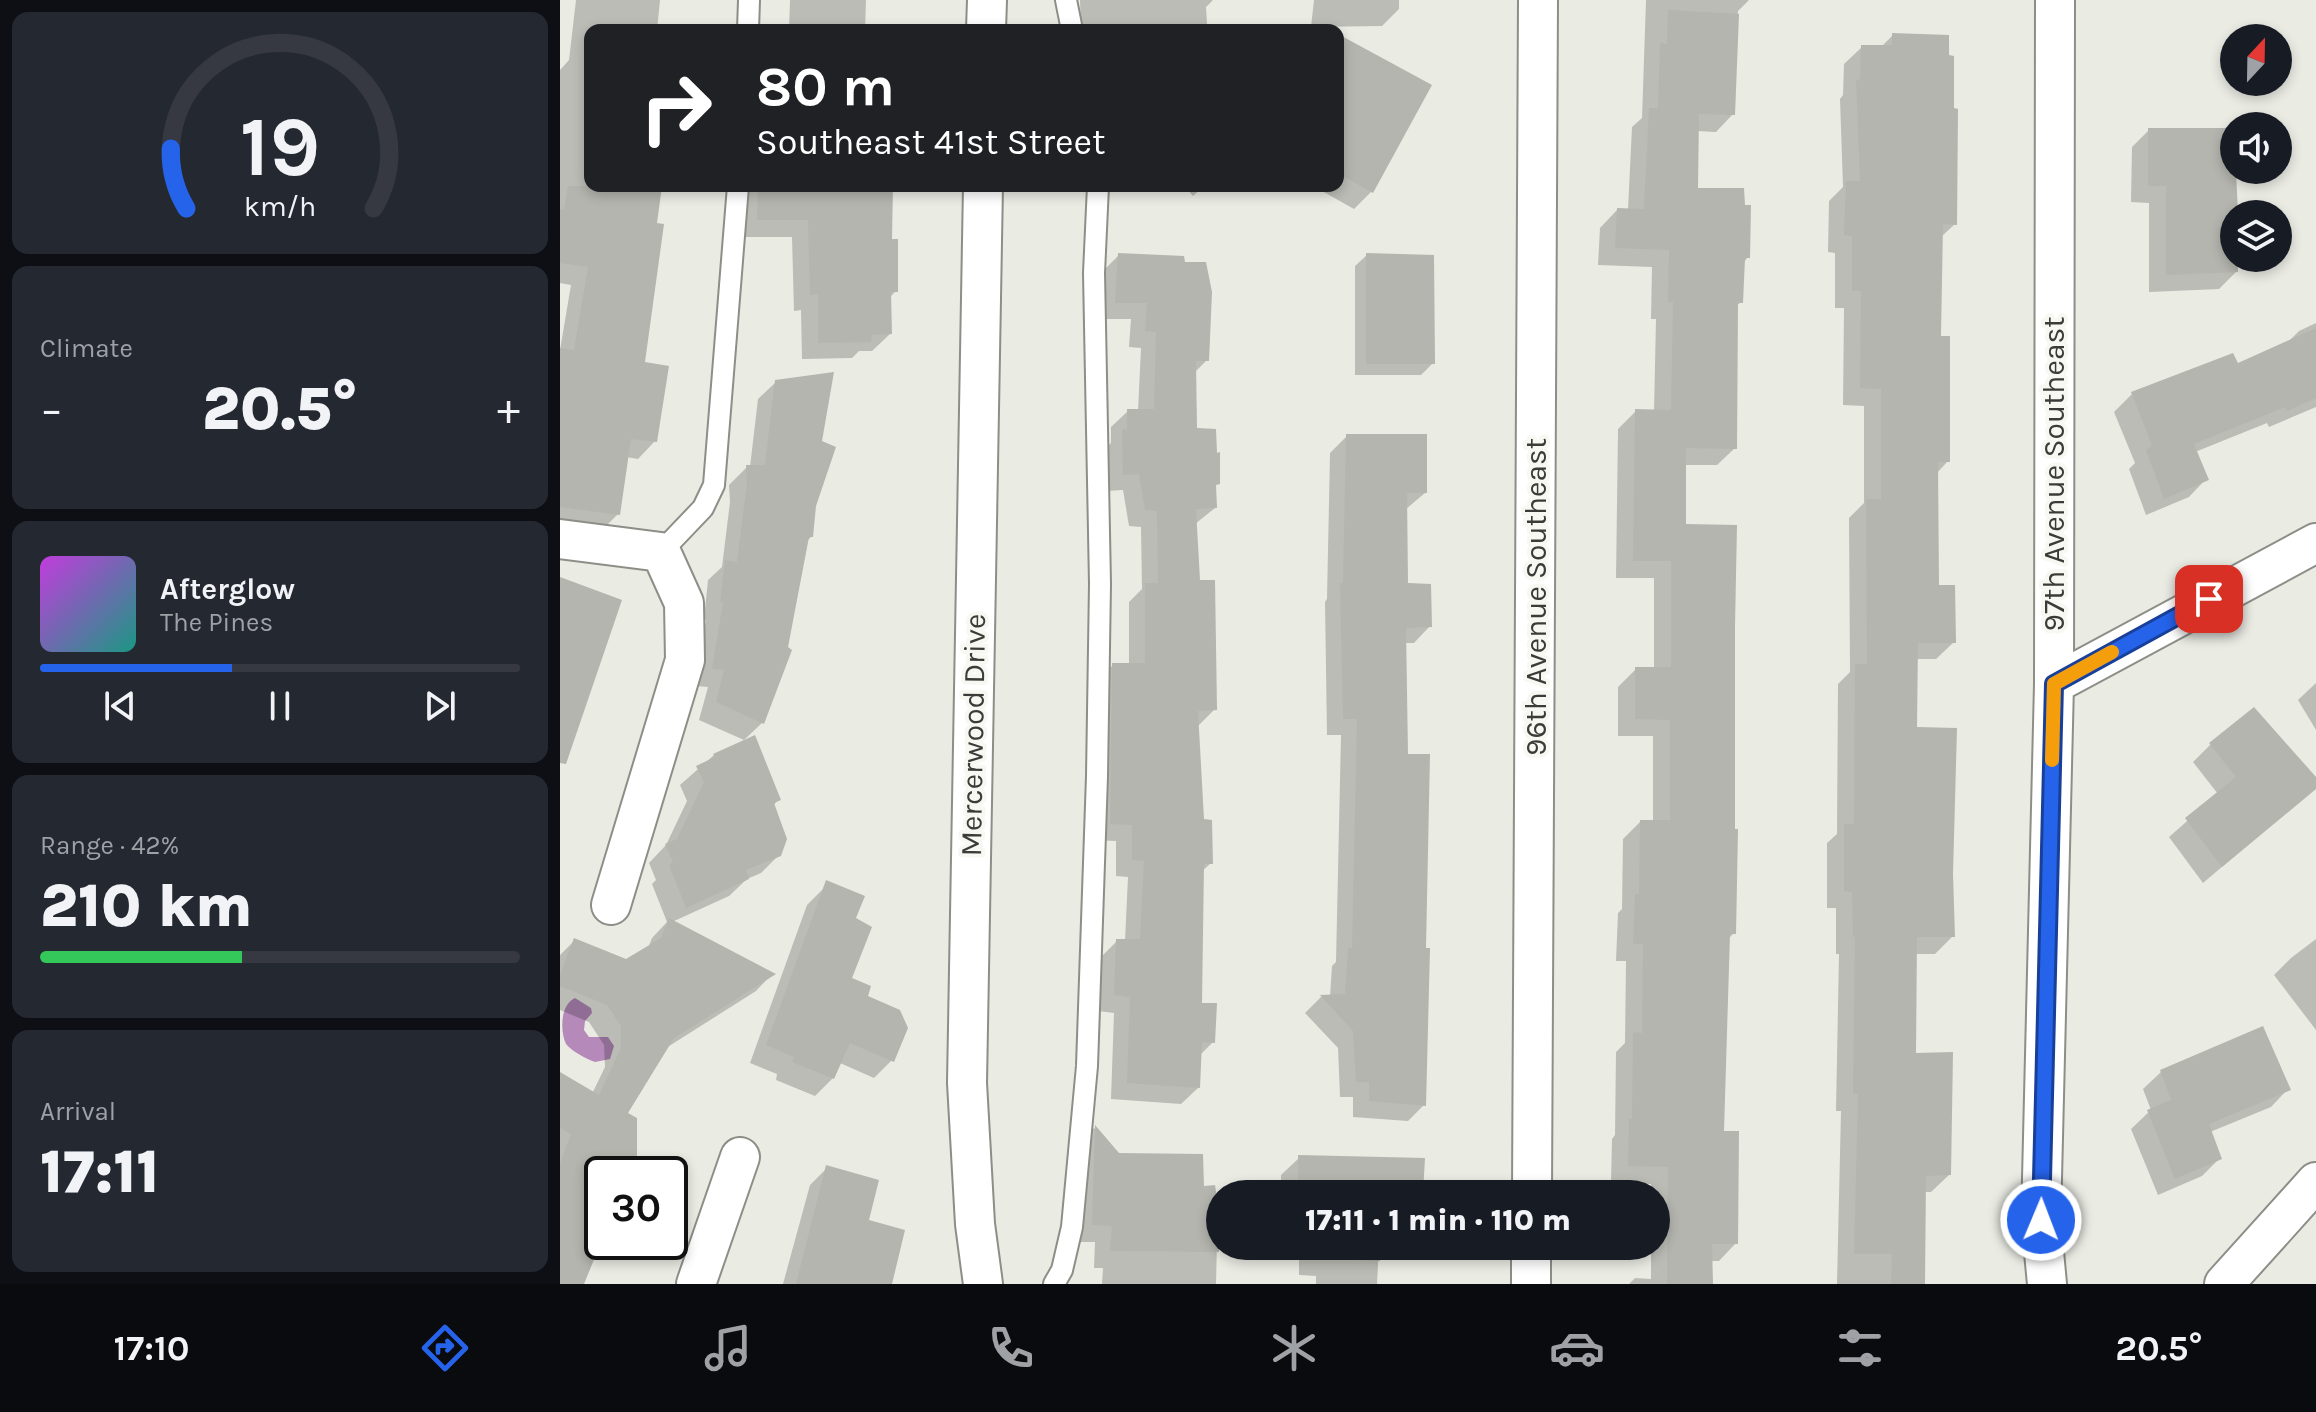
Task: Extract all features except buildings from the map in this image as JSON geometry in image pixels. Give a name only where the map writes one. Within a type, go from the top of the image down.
[{"type":"street","points":[[986,24],[987,0]]},
{"type":"street","name":"96th Avenue Southeast","points":[[1532,1180],[1538,0]]},
{"type":"street","name":"97th Avenue Southeast","points":[[2047,1284],[2041,1220],[2054,684],[2055,0]]},
{"type":"street","name":"Mercerwood Drive","points":[[983,192],[967,1083],[975,1224],[983,1284]]},
{"type":"street","points":[[560,539],[661,552],[684,603],[685,660],[611,905]]},
{"type":"street","points":[[2054,684],[2316,543]]},
{"type":"street","points":[[696,1284],[740,1157]]},
{"type":"street","points":[[2224,1284],[2316,1182]]},
{"type":"street","points":[[1531,1260],[1531,1284]]},
{"type":"lane","points":[[748,24],[749,0]]},
{"type":"lane","points":[[1066,0],[1071,24]]},
{"type":"lane","points":[[661,552],[703,508],[714,485],[738,192]]},
{"type":"lane","points":[[1054,1284],[1062,1270],[1072,1227],[1087,1066],[1097,791],[1100,584],[1094,273],[1098,192]]},
{"type":"shaded area","points":[[575,998],[591,1008],[592,1013],[585,1021],[584,1030],[589,1037],[608,1037],[614,1046],[610,1059],[595,1062],[566,1044],[564,1012]]},
{"type":"slow traffic","points":[[2052,760],[2054,684],[2112,652]]},
{"type":"route","points":[[2041,1220],[2054,684],[2209,599]]}]
